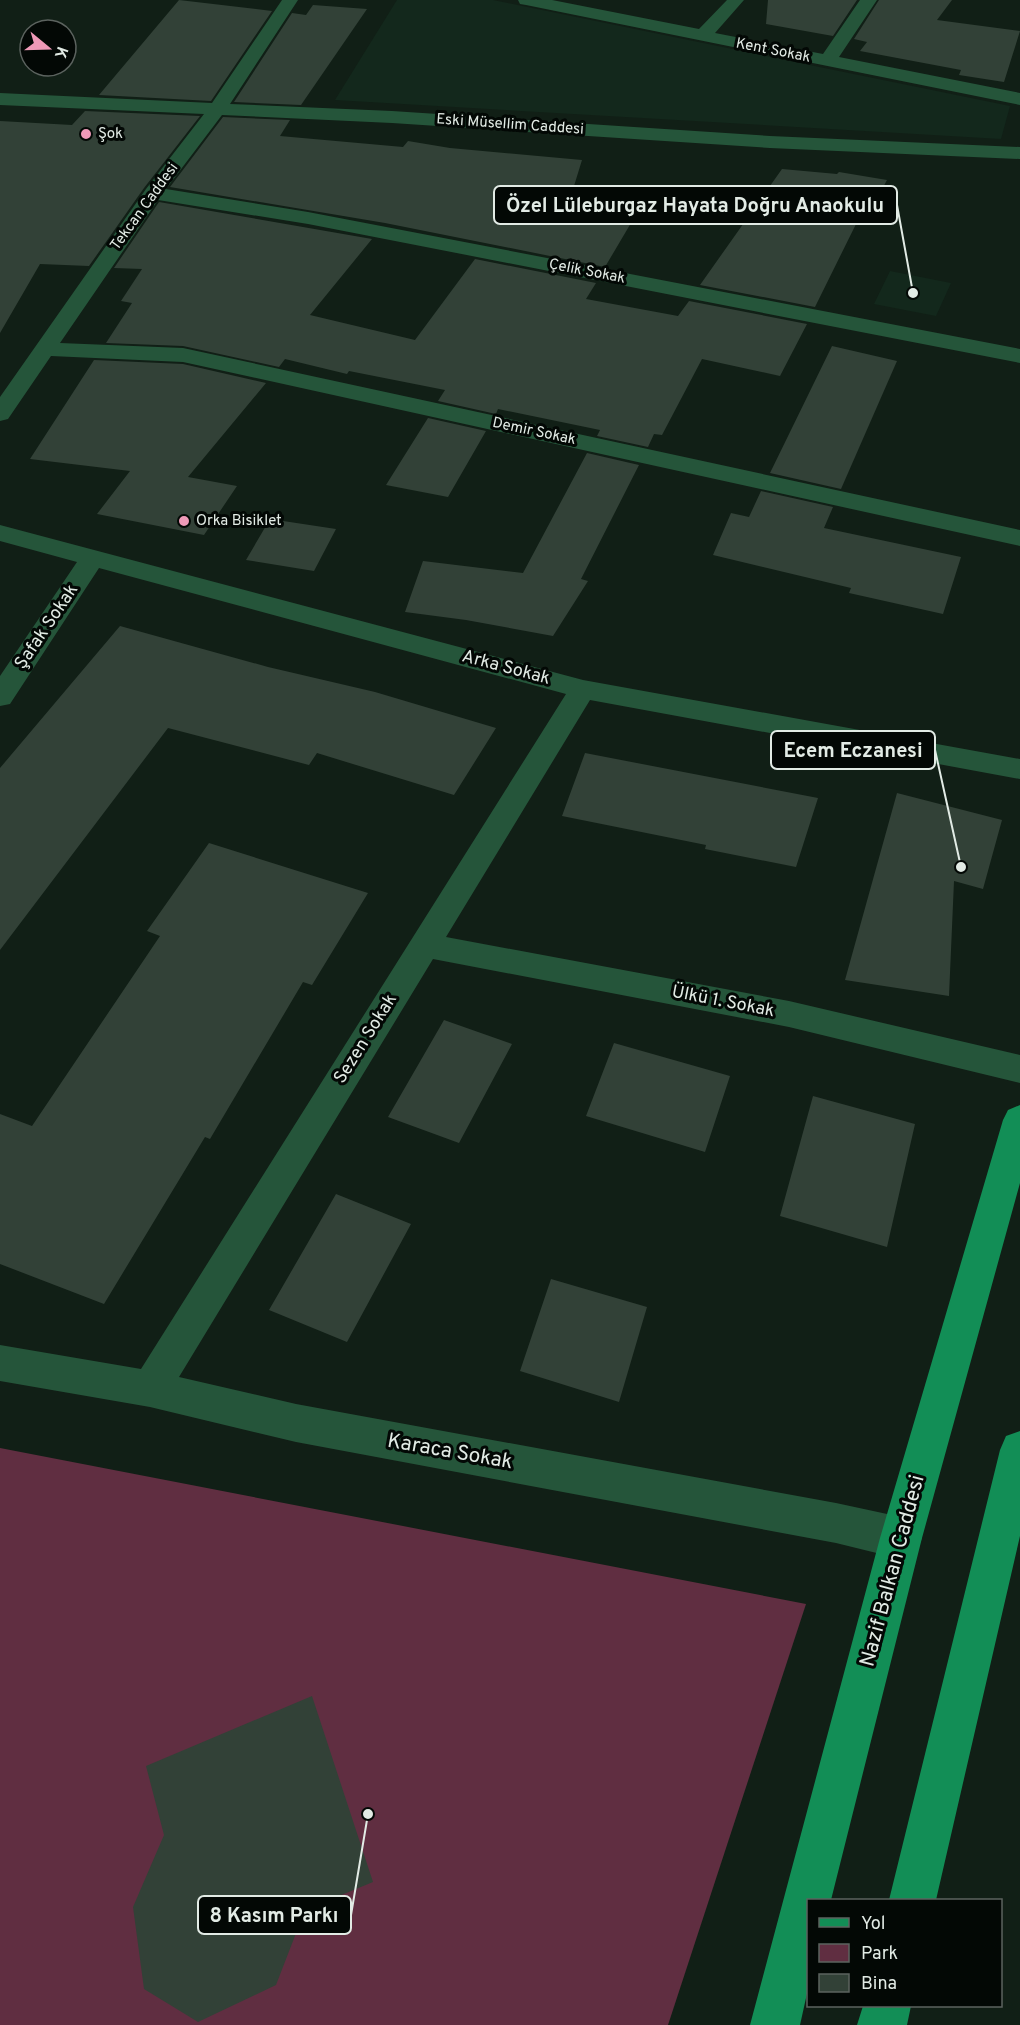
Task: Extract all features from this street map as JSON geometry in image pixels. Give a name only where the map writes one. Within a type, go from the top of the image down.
[{"type":"main road","name":"Nazif Balkan Caddesi","points":[[808,1899],[901,1538],[1020,1120]]},
{"type":"main road","points":[[912,1899],[1007,1557],[1020,1450]]},
{"type":"main road","name":"Nazif Balkan Caddesi","points":[[775,2025],[807,1901]]},
{"type":"main road","points":[[882,2025],[887,2007]]},
{"type":"street","name":"Tekcan Caddesi","points":[[0,414],[153,193],[217,109],[290,0]]},
{"type":"street","name":"Kent Sokak","points":[[526,0],[1020,99]]},
{"type":"street","points":[[702,36],[736,0]]},
{"type":"street","points":[[827,61],[869,0]]},
{"type":"street","name":"Eski Müsellim Caddesi","points":[[0,99],[217,109],[770,142],[1020,153]]},
{"type":"street","name":"Çelik Sokak","points":[[153,193],[308,218],[1020,356]]},
{"type":"street","name":"Demir Sokak","points":[[45,349],[183,355],[1020,538]]},
{"type":"street","name":"Arka Sokak","points":[[0,533],[583,689],[1020,769]]},
{"type":"street","name":"Şafak Sokak","points":[[0,697],[93,558]]},
{"type":"street","name":"Sezen Sokak","points":[[150,1389],[583,689]]},
{"type":"street","name":"Ülkü 1. Sokak","points":[[423,945],[789,1014],[1020,1069]]},
{"type":"street","name":"Karaca Sokak","points":[[0,1363],[150,1389],[296,1423],[836,1523],[901,1538]]},
{"type":"shaded area","points":[[397,0],[493,0],[1010,106],[1001,139],[335,100]]},
{"type":"shaded area","points":[[890,271],[951,283],[936,316],[874,304]]},
{"type":"green space","points":[[0,1448],[806,1604],[668,2025],[0,2025]]},
{"type":"building","points":[[179,0],[272,11],[211,101],[99,95]]},
{"type":"building","points":[[768,0],[857,0],[833,36],[766,24]]},
{"type":"building","points":[[879,0],[952,0],[937,20],[1020,31],[1004,82],[959,75],[961,70],[860,51],[867,42],[854,39]]},
{"type":"building","points":[[313,5],[367,9],[301,105],[234,102],[292,13],[306,15]]},
{"type":"building","points":[[85,111],[200,116],[144,188],[89,266],[40,264],[0,333],[0,121],[72,125]]},
{"type":"building","points":[[223,117],[290,120],[280,136],[403,147],[408,141],[450,148],[582,160],[566,212],[631,223],[605,267],[385,223],[170,187]]},
{"type":"building","points":[[782,169],[837,174],[839,172],[887,180],[865,221],[858,220],[815,307],[700,285]]},
{"type":"building","points":[[159,202],[372,239],[310,315],[415,340],[475,259],[596,283],[586,299],[678,316],[689,301],[807,324],[780,376],[702,359],[662,435],[654,434],[648,447],[597,436],[600,430],[498,409],[496,414],[438,401],[445,390],[349,371],[347,374],[285,359],[279,367],[183,346],[106,343],[132,303],[121,301],[142,269],[114,268]]},
{"type":"building","points":[[832,346],[897,361],[841,489],[770,473]]},
{"type":"building","points":[[94,360],[183,364],[266,383],[188,477],[237,486],[204,535],[97,514],[130,471],[30,459]]},
{"type":"building","points":[[428,418],[486,431],[448,497],[386,485]]},
{"type":"building","points":[[587,453],[639,465],[581,579],[588,581],[553,636],[466,620],[405,612],[423,561],[523,573]]},
{"type":"building","points":[[761,491],[833,507],[824,528],[961,557],[943,614],[849,593],[851,588],[713,555],[731,513],[749,517]]},
{"type":"building","points":[[270,519],[336,529],[314,571],[246,560]]},
{"type":"building","points":[[120,626],[268,667],[375,692],[496,728],[454,795],[317,753],[309,765],[168,728],[0,950],[0,768]]},
{"type":"building","points":[[585,753],[818,798],[796,867],[705,849],[706,845],[562,816]]},
{"type":"building","points":[[897,793],[1002,820],[983,889],[954,881],[949,996],[845,980]]},
{"type":"building","points":[[209,843],[368,893],[312,985],[303,982],[210,1139],[205,1137],[104,1304],[0,1264],[0,1114],[32,1126],[160,936],[147,931]]},
{"type":"building","points":[[444,1020],[512,1044],[459,1143],[388,1117]]},
{"type":"building","points":[[614,1043],[730,1076],[705,1152],[586,1116]]},
{"type":"building","points":[[813,1096],[915,1124],[887,1247],[780,1216]]},
{"type":"building","points":[[336,1194],[411,1224],[347,1342],[269,1310]]},
{"type":"building","points":[[551,1279],[647,1307],[619,1402],[520,1371]]},
{"type":"building","points":[[312,1696],[373,1882],[305,1910],[276,1985],[198,2022],[144,1989],[133,1907],[164,1835],[146,1766]]},
{"type":"place","name":"Şok","points":[[86,134]]},
{"type":"place","name":"Özel Lüleburgaz Hayata Doğru Anaokulu","points":[[913,293]]},
{"type":"place","name":"Orka Bisiklet","points":[[184,521]]},
{"type":"place","name":"Ecem Eczanesi","points":[[961,867]]},
{"type":"place","name":"8 Kasım Parkı","points":[[368,1814]]}]
